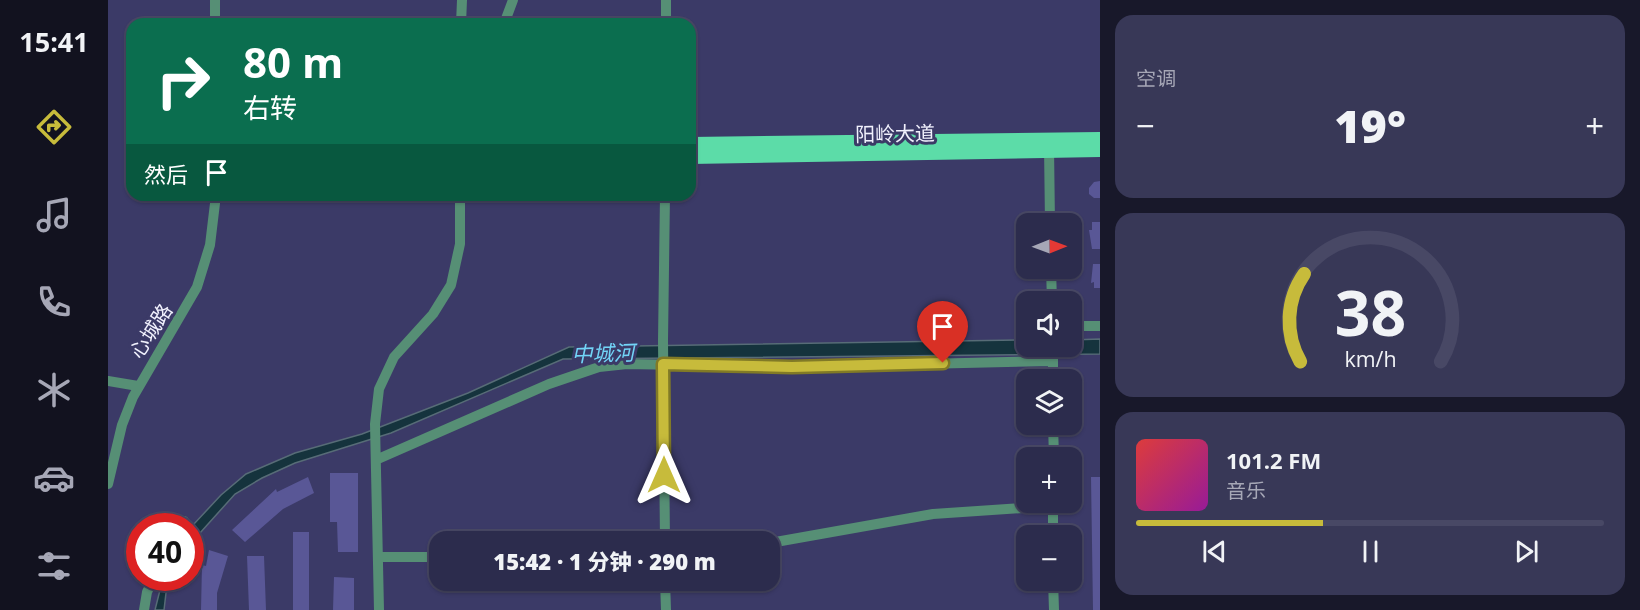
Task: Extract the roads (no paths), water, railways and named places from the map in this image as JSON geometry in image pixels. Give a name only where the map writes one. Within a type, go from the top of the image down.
[{"type":"main road","name":"阳岭大道","points":[[696,157],[1049,145],[1100,139]]},
{"type":"main road","name":"阳岭大道","points":[[696,144],[1049,145],[1100,150]]},
{"type":"street","points":[[215,0],[216,18]]},
{"type":"street","points":[[461,18],[462,0]]},
{"type":"street","points":[[506,18],[513,0]]},
{"type":"street","points":[[666,0],[666,18]]},
{"type":"street","points":[[1049,145],[1050,213]]},
{"type":"street","name":"心城路","points":[[108,484],[122,425],[138,386],[174,330],[197,287],[210,245],[215,201]]},
{"type":"street","points":[[379,610],[378,459],[375,424],[377,397],[385,372],[394,357],[443,300],[451,285],[460,244],[460,201]]},
{"type":"street","points":[[665,201],[663,341],[665,531]]},
{"type":"street","points":[[1082,326],[1100,326]]},
{"type":"street","points":[[1052,357],[1052,369]]},
{"type":"street","points":[[378,459],[571,375],[599,367],[663,364],[792,367],[1052,361]]},
{"type":"street","points":[[108,381],[138,386]]},
{"type":"street","points":[[780,541],[933,514],[1016,507]]},
{"type":"street","points":[[378,557],[429,557]]},
{"type":"street","points":[[144,610],[148,591]]},
{"type":"street","points":[[665,591],[666,610]]},
{"type":"street","points":[[1053,591],[1054,610]]},
{"type":"water","points":[[1100,339],[1100,354],[1082,354],[1082,340]]},
{"type":"water","name":"中城河","points":[[1016,340],[1016,355],[563,359],[391,433],[295,463],[262,478],[235,494],[204,529],[204,513],[246,474],[295,453],[362,434],[468,393],[569,347]]},
{"type":"water","points":[[160,591],[167,591],[164,610],[155,610]]}]
